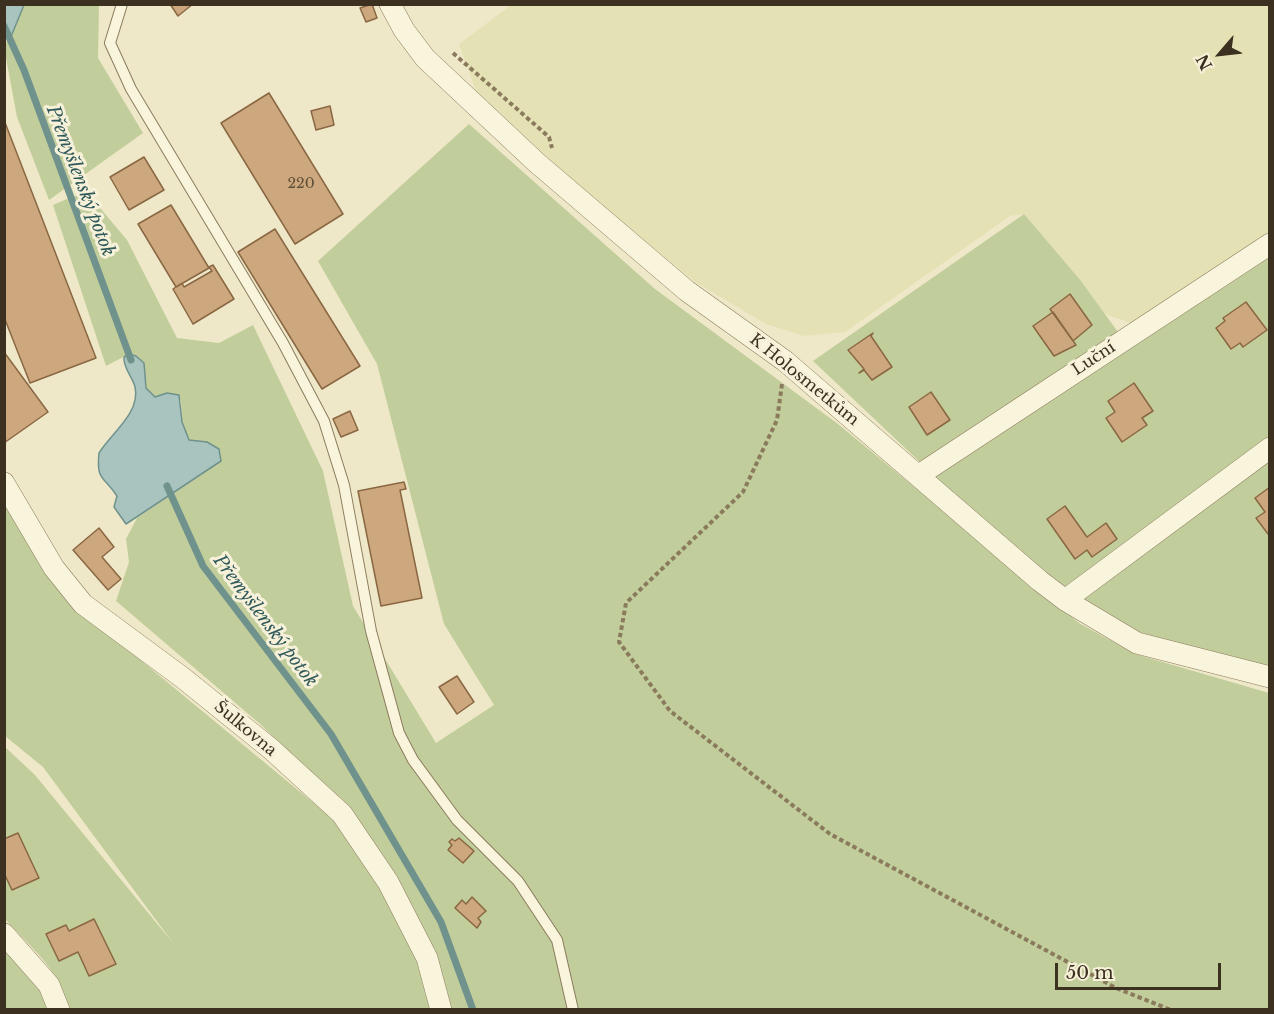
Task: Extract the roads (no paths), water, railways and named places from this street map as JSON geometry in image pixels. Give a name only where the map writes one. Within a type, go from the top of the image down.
[{"type":"street","name":"K Holosmetkům","points":[[390,4],[404,30],[425,58],[537,163],[687,291],[785,361],[1065,600],[1137,644],[1269,677]]},
{"type":"street","name":"Luční","points":[[919,475],[1269,244]]},
{"type":"street","points":[[1065,600],[1269,448]]},
{"type":"street","name":"Šulkovna","points":[[4,483],[54,568],[83,604],[183,678],[271,749],[342,814],[388,882],[427,958],[441,1010]]},
{"type":"street","points":[[4,934],[49,985],[59,1010]]},
{"type":"lane","points":[[122,4],[110,43],[131,89],[282,343],[324,421],[344,485],[371,631],[399,733],[413,760],[457,820],[518,881],[557,940],[573,1010]]},
{"type":"water","points":[[4,5],[24,5],[10,39],[5,37]]},
{"type":"water","points":[[129,354],[136,356],[144,363],[146,388],[155,397],[167,393],[179,395],[182,422],[189,440],[207,442],[219,449],[221,461],[126,524],[114,507],[117,496],[102,478],[98,462],[99,453],[129,414],[136,397],[135,387],[124,361],[124,357]]},
{"type":"waterway","name":"Přemyšlenský potok","points":[[4,26],[24,70],[131,360]]},
{"type":"waterway","name":"Přemyšlenský potok","points":[[167,486],[203,566],[331,734],[441,922],[473,1010]]}]
